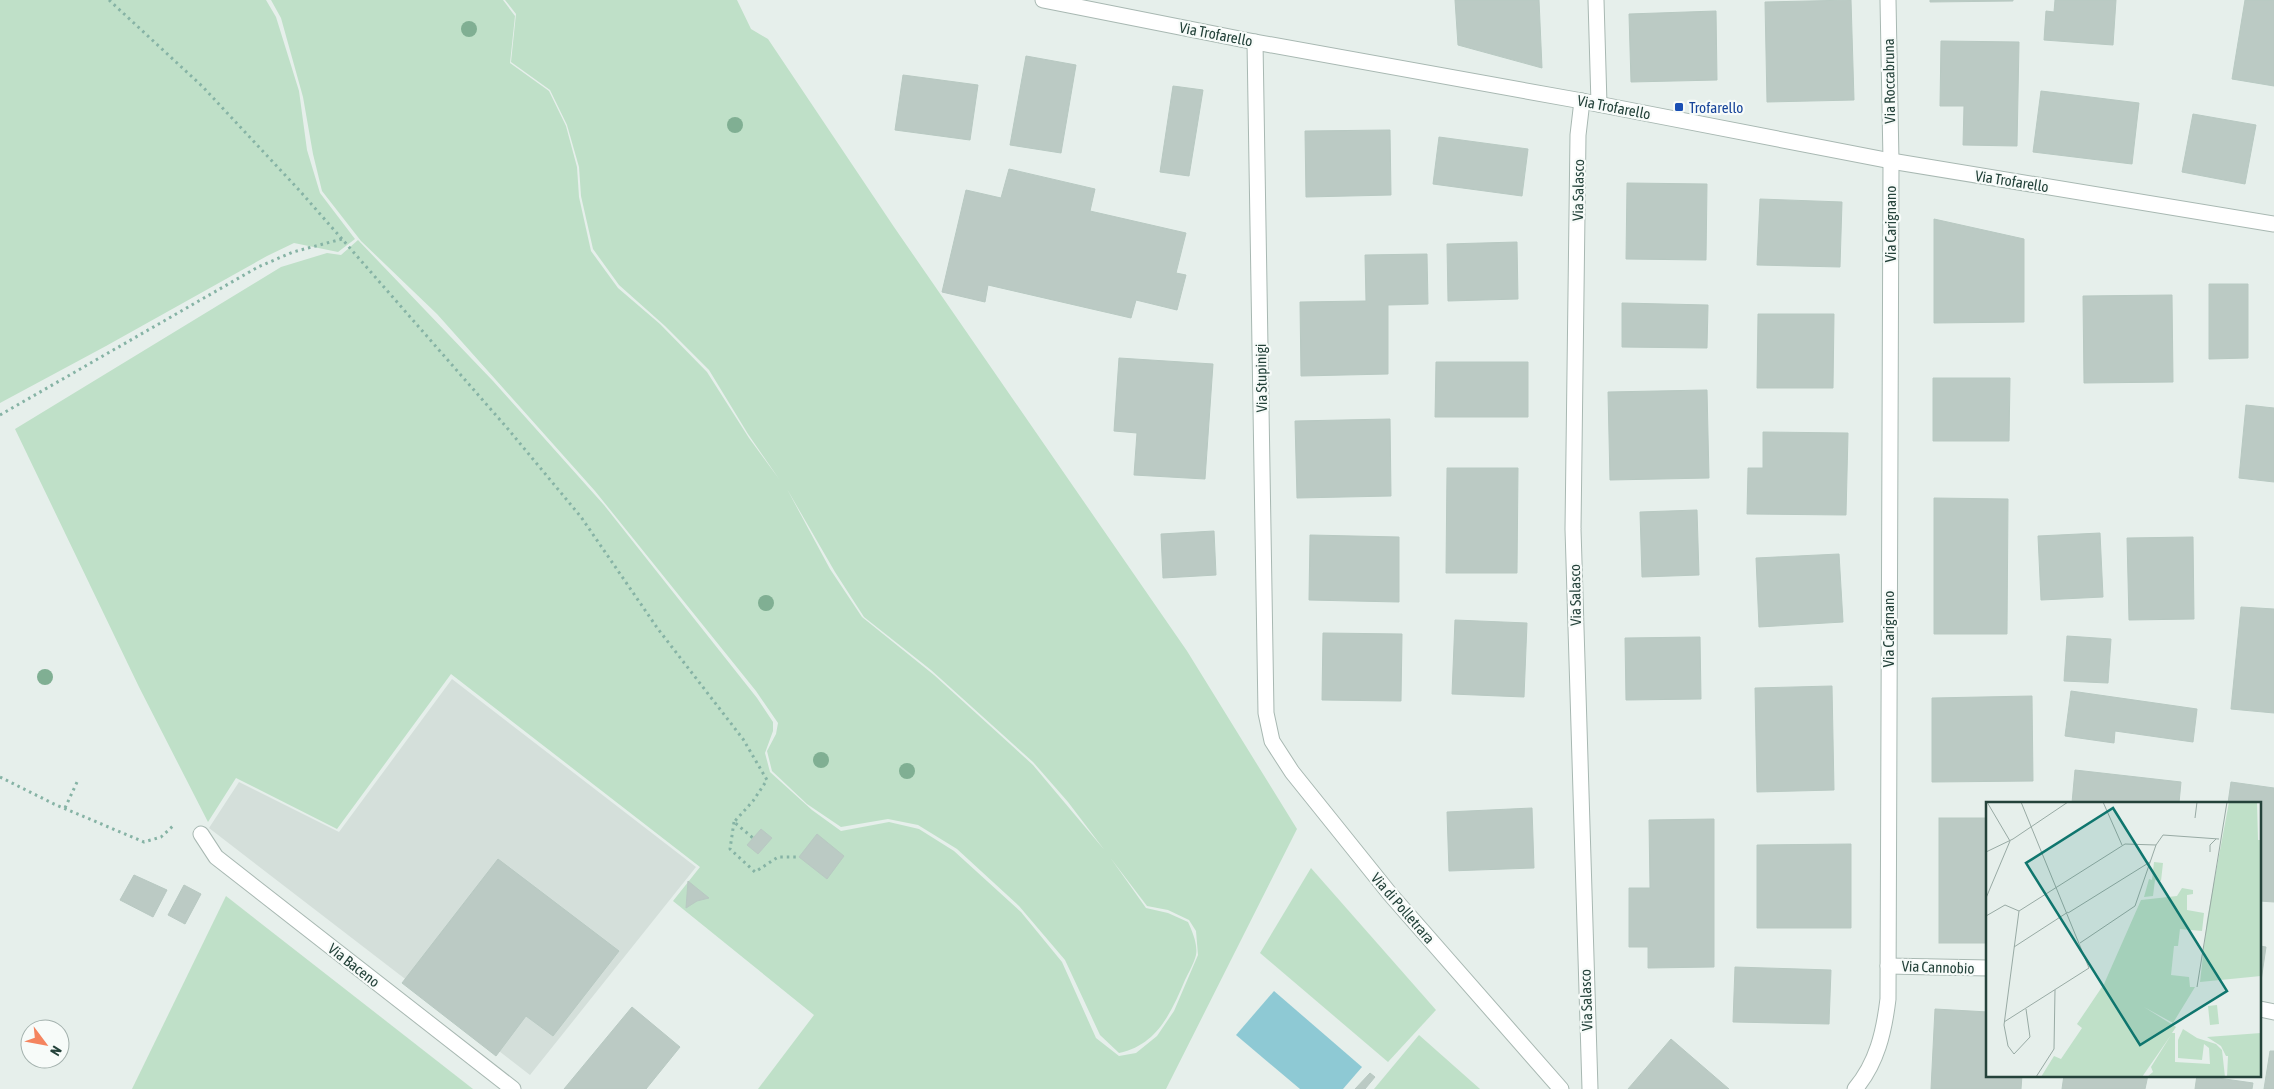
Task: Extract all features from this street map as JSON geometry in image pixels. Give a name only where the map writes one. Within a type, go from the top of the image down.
[{"type":"street","name":"Via Trofarello","points":[[1044,0],[1255,42],[1599,104],[1891,161],[2274,224]]},
{"type":"street","points":[[1596,0],[1599,104]]},
{"type":"street","name":"Via Roccabruna","points":[[1888,0],[1891,161]]},
{"type":"street","name":"Via Stupinigi","points":[[1255,42],[1266,713]]},
{"type":"street","name":"Via Salasco","points":[[1582,101],[1578,135],[1573,529],[1590,1089]]},
{"type":"street","name":"Via Carignano","points":[[1855,1089],[1874,1058],[1884,1028],[1888,999],[1891,161]]},
{"type":"street","name":"Via di Polletrara","points":[[1266,713],[1272,741],[1292,772],[1390,894],[1561,1089]]},
{"type":"street","name":"Via Baceno","points":[[201,834],[216,857],[514,1089]]},
{"type":"street","name":"Via Cannobio","points":[[1888,966],[1986,968]]},
{"type":"path","points":[[109,0],[203,87],[299,190],[508,429],[581,517],[658,629],[742,739],[767,780],[734,822],[730,849],[755,872],[778,857],[799,857]]},
{"type":"path","points":[[0,415],[258,267],[293,252],[342,239]]},
{"type":"path","points":[[0,777],[65,808],[144,842],[161,837],[180,820],[201,834]]},
{"type":"path","points":[[65,808],[78,780]]},
{"type":"path","points":[[734,822],[753,838]]},
{"type":"shaded area","points":[[452,679],[696,867],[530,1075],[209,828],[239,782],[339,832]]},
{"type":"green space","points":[[0,0],[266,0],[276,17],[299,91],[307,150],[320,193],[355,239],[338,252],[294,243],[0,403]]},
{"type":"green space","points":[[271,0],[503,0],[515,16],[510,63],[549,91],[566,126],[577,167],[579,197],[591,251],[618,288],[660,324],[707,372],[749,438],[779,479],[748,434],[709,370],[665,326],[619,285],[593,249],[581,196],[579,167],[567,125],[550,90],[511,62],[516,14],[505,0],[737,0],[751,29],[768,39],[894,227],[1187,651],[1297,829],[1166,1089],[758,1089],[814,1015],[673,901],[700,867],[451,674],[337,829],[236,778],[208,822],[139,687],[15,429],[281,267],[327,253],[341,255],[358,240],[493,381],[604,505],[757,698],[773,722],[773,731],[765,753],[770,772],[812,810],[841,831],[889,822],[919,829],[954,851],[1021,912],[1062,962],[1096,1038],[1119,1056],[1136,1053],[1157,1036],[1174,1011],[1198,955],[1196,931],[1189,920],[1168,910],[1147,906],[1111,858],[1146,908],[1168,913],[1188,922],[1196,946],[1193,964],[1161,1026],[1143,1043],[1119,1053],[1100,1035],[1065,960],[1019,906],[957,849],[918,825],[888,819],[841,827],[807,804],[772,771],[767,751],[776,734],[778,723],[756,691],[595,491],[437,314],[361,241],[322,191],[303,97],[281,18]],"holes":[[[787,489],[835,572],[864,617],[931,670],[1033,762],[1068,802],[1104,850],[1033,765],[934,675],[862,617],[830,569]]]},
{"type":"green space","points":[[1311,868],[1436,1010],[1388,1062],[1260,953]]},
{"type":"green space","points":[[226,896],[473,1089],[132,1089]]},
{"type":"green space","points":[[1419,1035],[1480,1089],[1374,1089]]},
{"type":"water","points":[[1274,991],[1362,1067],[1343,1089],[1300,1089],[1236,1035]]},
{"type":"building","points":[[1455,0],[1539,0],[1542,68],[1458,45]]},
{"type":"building","points":[[1851,0],[1854,100],[1767,102],[1765,2]]},
{"type":"building","points":[[1930,0],[2013,0],[2013,1],[1930,2]]},
{"type":"building","points":[[2055,0],[2116,0],[2113,45],[2044,40],[2046,11],[2054,12]]},
{"type":"building","points":[[2245,0],[2274,0],[2274,86],[2232,79]]},
{"type":"building","points":[[1716,11],[1717,80],[1631,82],[1629,14]]},
{"type":"building","points":[[1941,41],[2019,42],[2017,146],[1963,145],[1964,106],[1940,106]]},
{"type":"building","points":[[1026,56],[1076,65],[1061,153],[1010,145]]},
{"type":"building","points":[[903,75],[978,85],[970,140],[895,130]]},
{"type":"building","points":[[1173,86],[1203,90],[1189,176],[1160,172]]},
{"type":"building","points":[[2041,91],[2139,103],[2132,164],[2033,152]]},
{"type":"building","points":[[2193,114],[2256,125],[2245,184],[2182,172]]},
{"type":"building","points":[[1390,130],[1391,195],[1306,197],[1305,131]]},
{"type":"building","points":[[1439,137],[1528,149],[1522,196],[1433,184]]},
{"type":"building","points":[[1009,169],[1095,189],[1090,211],[1186,233],[1176,273],[1186,275],[1177,310],[1136,300],[1131,318],[988,285],[985,302],[942,292],[966,190],[1001,198]]},
{"type":"building","points":[[1627,183],[1707,184],[1706,260],[1626,259]]},
{"type":"building","points":[[1760,199],[1842,202],[1840,267],[1757,265]]},
{"type":"building","points":[[1934,219],[2024,239],[2024,322],[1934,323]]},
{"type":"building","points":[[1517,242],[1518,299],[1448,301],[1447,244]]},
{"type":"building","points":[[1427,254],[1428,304],[1388,305],[1388,374],[1301,376],[1300,302],[1366,301],[1365,255]]},
{"type":"building","points":[[2209,284],[2248,284],[2248,358],[2209,359]]},
{"type":"building","points":[[2172,295],[2173,382],[2084,383],[2083,296]]},
{"type":"building","points":[[1622,303],[1708,305],[1707,348],[1622,347]]},
{"type":"building","points":[[1758,314],[1834,314],[1833,388],[1757,388]]},
{"type":"building","points":[[1119,358],[1213,364],[1205,479],[1134,475],[1137,433],[1114,431]]},
{"type":"building","points":[[1436,362],[1528,362],[1528,417],[1435,417]]},
{"type":"building","points":[[1933,378],[2010,378],[2009,441],[1933,441]]},
{"type":"building","points":[[1707,390],[1709,478],[1610,480],[1608,392]]},
{"type":"building","points":[[2246,405],[2274,408],[2274,482],[2239,478]]},
{"type":"building","points":[[1390,419],[1391,496],[1297,498],[1295,421]]},
{"type":"building","points":[[1763,432],[1848,433],[1846,515],[1747,514],[1748,468],[1763,468]]},
{"type":"building","points":[[1447,468],[1518,468],[1517,573],[1446,573]]},
{"type":"building","points":[[1934,498],[2008,499],[2007,634],[1934,634]]},
{"type":"building","points":[[1697,510],[1699,575],[1642,577],[1640,512]]},
{"type":"building","points":[[1214,531],[1216,575],[1163,578],[1161,534]]},
{"type":"building","points":[[2100,533],[2103,597],[2041,600],[2038,536]]},
{"type":"building","points":[[1310,535],[1399,537],[1399,602],[1309,600]]},
{"type":"building","points":[[2193,537],[2194,619],[2129,620],[2127,538]]},
{"type":"building","points":[[1839,554],[1843,622],[1759,627],[1756,558]]},
{"type":"building","points":[[2241,607],[2274,609],[2274,713],[2231,709]]},
{"type":"building","points":[[1455,620],[1527,623],[1524,697],[1452,694]]},
{"type":"building","points":[[1323,633],[1402,634],[1401,701],[1322,700]]},
{"type":"building","points":[[2067,636],[2111,639],[2108,683],[2064,681]]},
{"type":"building","points":[[1700,637],[1701,699],[1626,700],[1625,638]]},
{"type":"building","points":[[1832,686],[1834,790],[1757,792],[1755,688]]},
{"type":"building","points":[[2071,691],[2197,709],[2193,742],[2115,731],[2114,743],[2065,736]]},
{"type":"building","points":[[2032,696],[2033,781],[1932,782],[1932,698]]},
{"type":"building","points":[[2075,770],[2181,782],[2179,802],[2072,802]]},
{"type":"building","points":[[2231,782],[2274,788],[2274,902],[2262,901],[2262,802],[2228,802]]},
{"type":"building","points":[[1532,808],[1534,868],[1449,871],[1447,812]]},
{"type":"building","points":[[1939,818],[1986,818],[1986,943],[1939,943]]},
{"type":"building","points":[[1714,819],[1714,967],[1648,968],[1648,947],[1629,947],[1629,888],[1650,888],[1649,820]]},
{"type":"building","points":[[761,829],[772,838],[758,854],[747,845]]},
{"type":"building","points":[[817,834],[844,856],[827,879],[799,857]]},
{"type":"building","points":[[1851,844],[1851,928],[1757,928],[1757,845]]},
{"type":"building","points":[[498,859],[619,951],[553,1036],[526,1016],[496,1056],[402,983]]},
{"type":"building","points":[[134,875],[167,890],[153,917],[120,900]]},
{"type":"building","points":[[688,881],[709,898],[697,901],[686,908]]},
{"type":"building","points":[[184,885],[201,894],[185,924],[168,915]]},
{"type":"building","points":[[2262,946],[2266,947],[2262,974]]},
{"type":"building","points":[[1735,967],[1831,970],[1829,1024],[1733,1022]]},
{"type":"building","points":[[632,1007],[680,1047],[646,1089],[564,1089]]},
{"type":"building","points":[[1935,1009],[1986,1012],[1986,1076],[2022,1076],[2021,1089],[1931,1089]]},
{"type":"building","points":[[1671,1039],[1729,1089],[1628,1089]]},
{"type":"building","points":[[2270,1051],[2274,1051],[2274,1089],[2264,1089]]},
{"type":"building","points":[[1370,1073],[1375,1077],[1365,1089],[1355,1089]]},
{"type":"building","points":[[2064,1076],[2148,1076],[2145,1089],[2062,1089]]},
{"type":"building","points":[[2197,1076],[2253,1083],[2252,1089],[2195,1089]]},
{"type":"place","name":"Trofarello","points":[[1679,107]]}]
